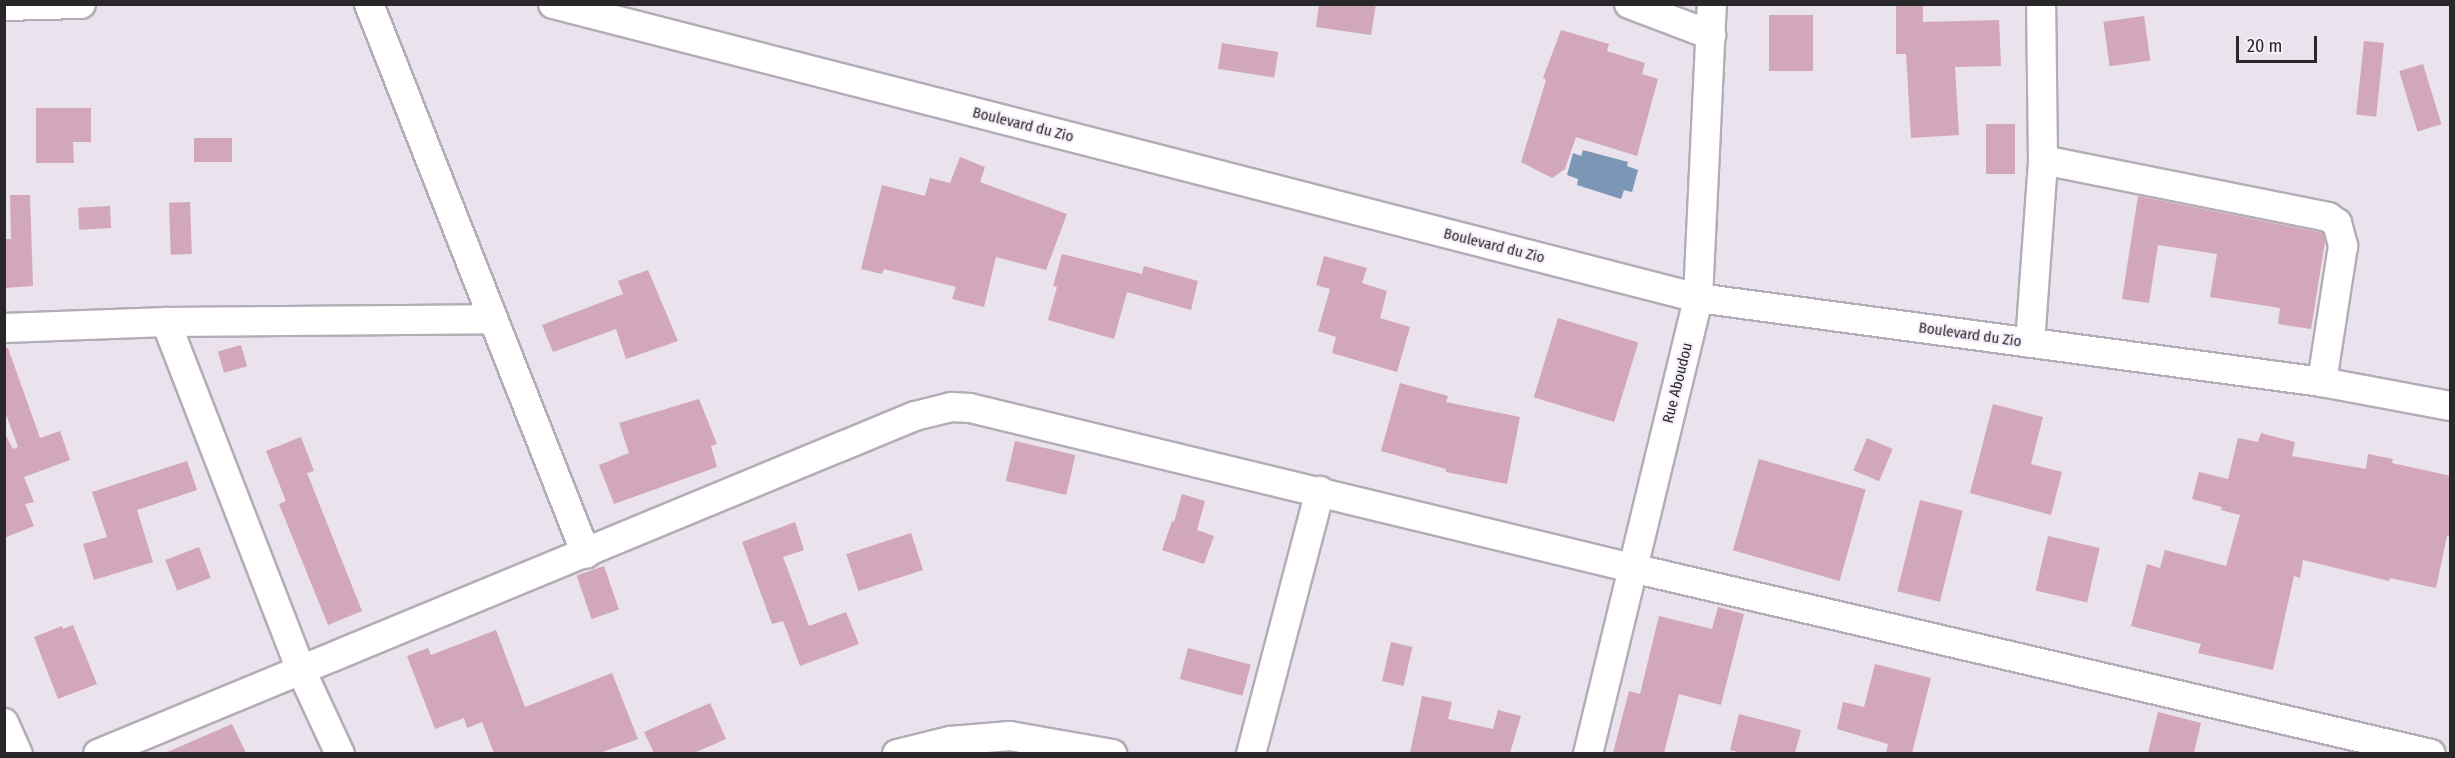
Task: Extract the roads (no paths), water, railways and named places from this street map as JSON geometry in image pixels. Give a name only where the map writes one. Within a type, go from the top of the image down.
[{"type":"street","points":[[4,6],[81,4]]},
{"type":"street","points":[[369,4],[586,554]]},
{"type":"street","name":"Boulevard du Zio","points":[[553,4],[1698,298],[2322,382],[2451,406]]},
{"type":"street","points":[[1629,4],[1711,35]]},
{"type":"street","name":"Rue Aboudou","points":[[1588,753],[1698,298],[1712,4]]},
{"type":"street","points":[[2030,343],[2043,160],[2042,4]]},
{"type":"street","points":[[2043,160],[2328,217],[2337,223],[2343,246],[2322,382]]},
{"type":"street","points":[[4,328],[166,322],[493,319]]},
{"type":"street","points":[[166,322],[300,668],[340,753]]},
{"type":"street","points":[[98,753],[300,668],[586,554],[915,416],[952,407],[970,408],[1632,568],[2431,753]]},
{"type":"street","points":[[1251,753],[1320,491]]},
{"type":"street","points":[[4,723],[18,753]]},
{"type":"street","points":[[901,753],[950,741],[1010,736],[1112,753]]},
{"type":"water","points":[[1583,150],[1628,162],[1627,166],[1638,170],[1632,192],[1624,190],[1621,199],[1577,185],[1578,179],[1567,175],[1573,153],[1581,156]]}]
